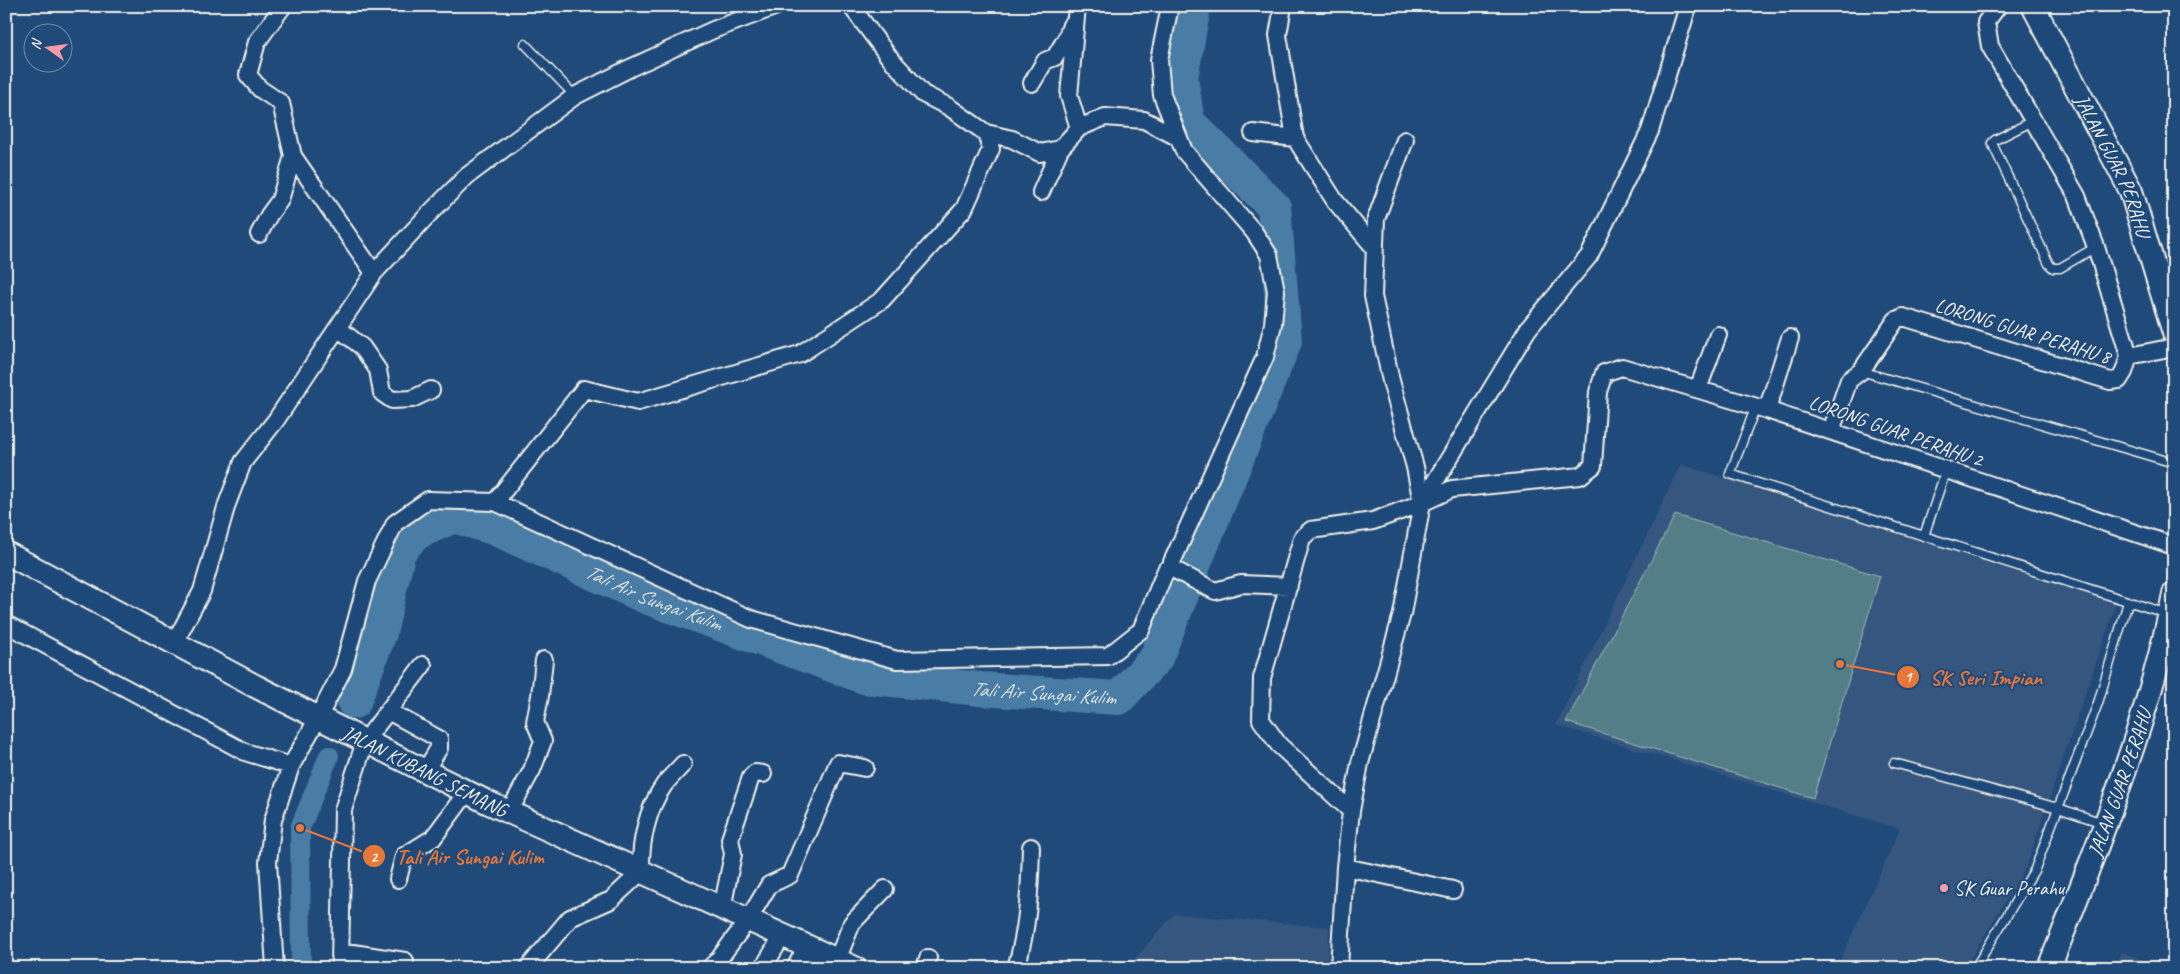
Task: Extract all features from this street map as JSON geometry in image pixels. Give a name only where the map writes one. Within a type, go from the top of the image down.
[{"type":"main road","name":"JALAN GUAR PERAHU","points":[[2033,6],[2132,191],[2174,333]]},
{"type":"main road","name":"JALAN KUBANG SEMANG","points":[[6,553],[318,718],[468,792],[846,964]]},
{"type":"main road","name":"JALAN GUAR PERAHU","points":[[2049,968],[2136,742],[2172,604]]},
{"type":"street","points":[[283,6],[257,42],[248,75],[260,89],[280,104],[293,156],[374,273]]},
{"type":"street","points":[[174,642],[202,591],[227,504],[243,462],[276,420],[374,273],[428,215],[468,176],[575,96],[630,68],[757,10],[777,6]]},
{"type":"street","points":[[850,6],[889,57],[923,94],[949,107],[986,133],[1012,138],[1040,153],[1060,149]]},
{"type":"street","points":[[1032,83],[1045,61],[1055,57],[1067,38],[1076,6]]},
{"type":"street","points":[[1076,6],[1070,96],[1079,128]]},
{"type":"street","points":[[1170,6],[1159,60],[1162,95],[1184,151],[1254,232],[1268,255],[1276,291],[1273,324],[1265,357],[1176,554],[1175,570]]},
{"type":"street","points":[[1283,6],[1278,35],[1295,138],[1335,201],[1374,246]]},
{"type":"street","points":[[1340,968],[1345,867],[1351,811],[1360,763],[1402,614],[1422,503],[1528,328],[1590,256],[1650,131],[1688,6]]},
{"type":"street","points":[[1998,6],[1986,22],[1990,46],[2076,196],[2096,247],[2129,356]]},
{"type":"street","points":[[1040,192],[1060,149],[1079,128],[1105,117],[1144,120],[1179,138]]},
{"type":"street","points":[[495,502],[584,389],[638,402],[697,386],[800,354],[882,300],[964,209],[991,149],[986,133]]},
{"type":"street","points":[[1254,133],[1295,138]]},
{"type":"street","points":[[1405,140],[1376,219],[1373,296],[1391,381],[1415,468],[1422,503]]},
{"type":"street","points":[[259,234],[280,200],[293,156]]},
{"type":"street","name":"LORONG GUAR PERAHU 8","points":[[1860,371],[1896,320],[1903,317],[2110,381],[2119,380],[2124,372],[2129,356],[2174,347]]},
{"type":"street","points":[[338,328],[362,347],[378,370],[382,393],[392,400],[412,399],[431,390]]},
{"type":"street","points":[[1698,389],[1718,335]]},
{"type":"street","points":[[1762,408],[1790,338]]},
{"type":"street","name":"LORONG GUAR PERAHU 2","points":[[1422,503],[1452,489],[1580,476],[1593,466],[1598,392],[1604,373],[1622,367],[1762,408],[2174,546]]},
{"type":"street","points":[[1831,431],[1849,380],[1860,371]]},
{"type":"street","points":[[276,968],[268,862],[273,820],[291,766],[343,669],[367,581],[394,523],[428,500],[495,502],[751,619],[897,660],[1108,656],[1140,630],[1166,570],[1175,570],[1215,591],[1241,584],[1290,586]]},
{"type":"street","points":[[1351,811],[1279,745],[1261,720],[1262,678],[1290,586],[1302,538],[1310,530],[1373,521],[1422,503]]},
{"type":"street","points":[[6,624],[245,752],[291,766]]},
{"type":"street","points":[[509,812],[532,770],[543,741],[535,722],[544,660]]},
{"type":"street","points":[[341,966],[343,810],[366,741],[423,665]]},
{"type":"street","points":[[388,711],[438,739],[439,748],[426,771]]},
{"type":"street","points":[[710,968],[748,920],[769,885],[790,876],[838,762],[865,768]]},
{"type":"street","points":[[528,968],[570,918],[611,900],[641,872],[640,853],[651,814],[664,786],[683,764]]},
{"type":"street","points":[[722,908],[733,854],[730,839],[735,822],[752,777],[755,773],[763,774]]},
{"type":"street","points":[[398,879],[404,856],[433,838],[468,792]]},
{"type":"street","points":[[1016,968],[1023,944],[1029,908],[1031,847]]},
{"type":"street","points":[[1345,867],[1453,890]]},
{"type":"street","points":[[846,964],[852,923],[885,888]]},
{"type":"street","points":[[762,968],[782,935]]},
{"type":"street","points":[[795,968],[807,946]]},
{"type":"street","points":[[341,966],[353,953],[405,961]]},
{"type":"lane","points":[[525,44],[575,96]]},
{"type":"lane","points":[[2033,121],[1995,140],[1992,144],[2049,264],[2053,268],[2060,268],[2096,247]]},
{"type":"lane","points":[[1860,371],[2174,463]]},
{"type":"lane","points":[[1762,408],[1730,474],[2128,602],[2172,604]]},
{"type":"lane","points":[[1924,536],[1946,470]]},
{"type":"lane","points":[[1975,968],[2035,869],[2098,703],[2128,602]]},
{"type":"lane","points":[[1894,763],[2058,808],[2105,824]]},
{"type":"shaded area","points":[[1681,464],[2116,604],[2026,867],[1967,964],[1974,968],[1837,968],[1900,829],[1556,725]]},
{"type":"shaded area","points":[[1174,914],[1329,927],[1328,968],[1127,968]]},
{"type":"shaded area","points":[[2121,952],[2164,968],[2114,968]]},
{"type":"green space","points":[[1675,515],[1880,576],[1813,798],[1566,722]]},
{"type":"waterway","name":"Tali Air Sungai Kulim","points":[[354,702],[380,633],[399,551],[416,533],[454,516],[496,529],[646,597],[864,677],[980,689],[1119,698],[1156,658],[1285,341],[1274,207],[1188,122],[1181,78],[1194,6]]},
{"type":"waterway","name":"Tali Air Sungai Kulim","points":[[301,968],[300,828],[329,756]]},
{"type":"place","name":"SK Seri Impian","points":[[1840,664]]},
{"type":"place","name":"Tali Air Sungai Kulim","points":[[300,828]]},
{"type":"place","name":"SK Guar Perahu","points":[[1944,888]]}]
